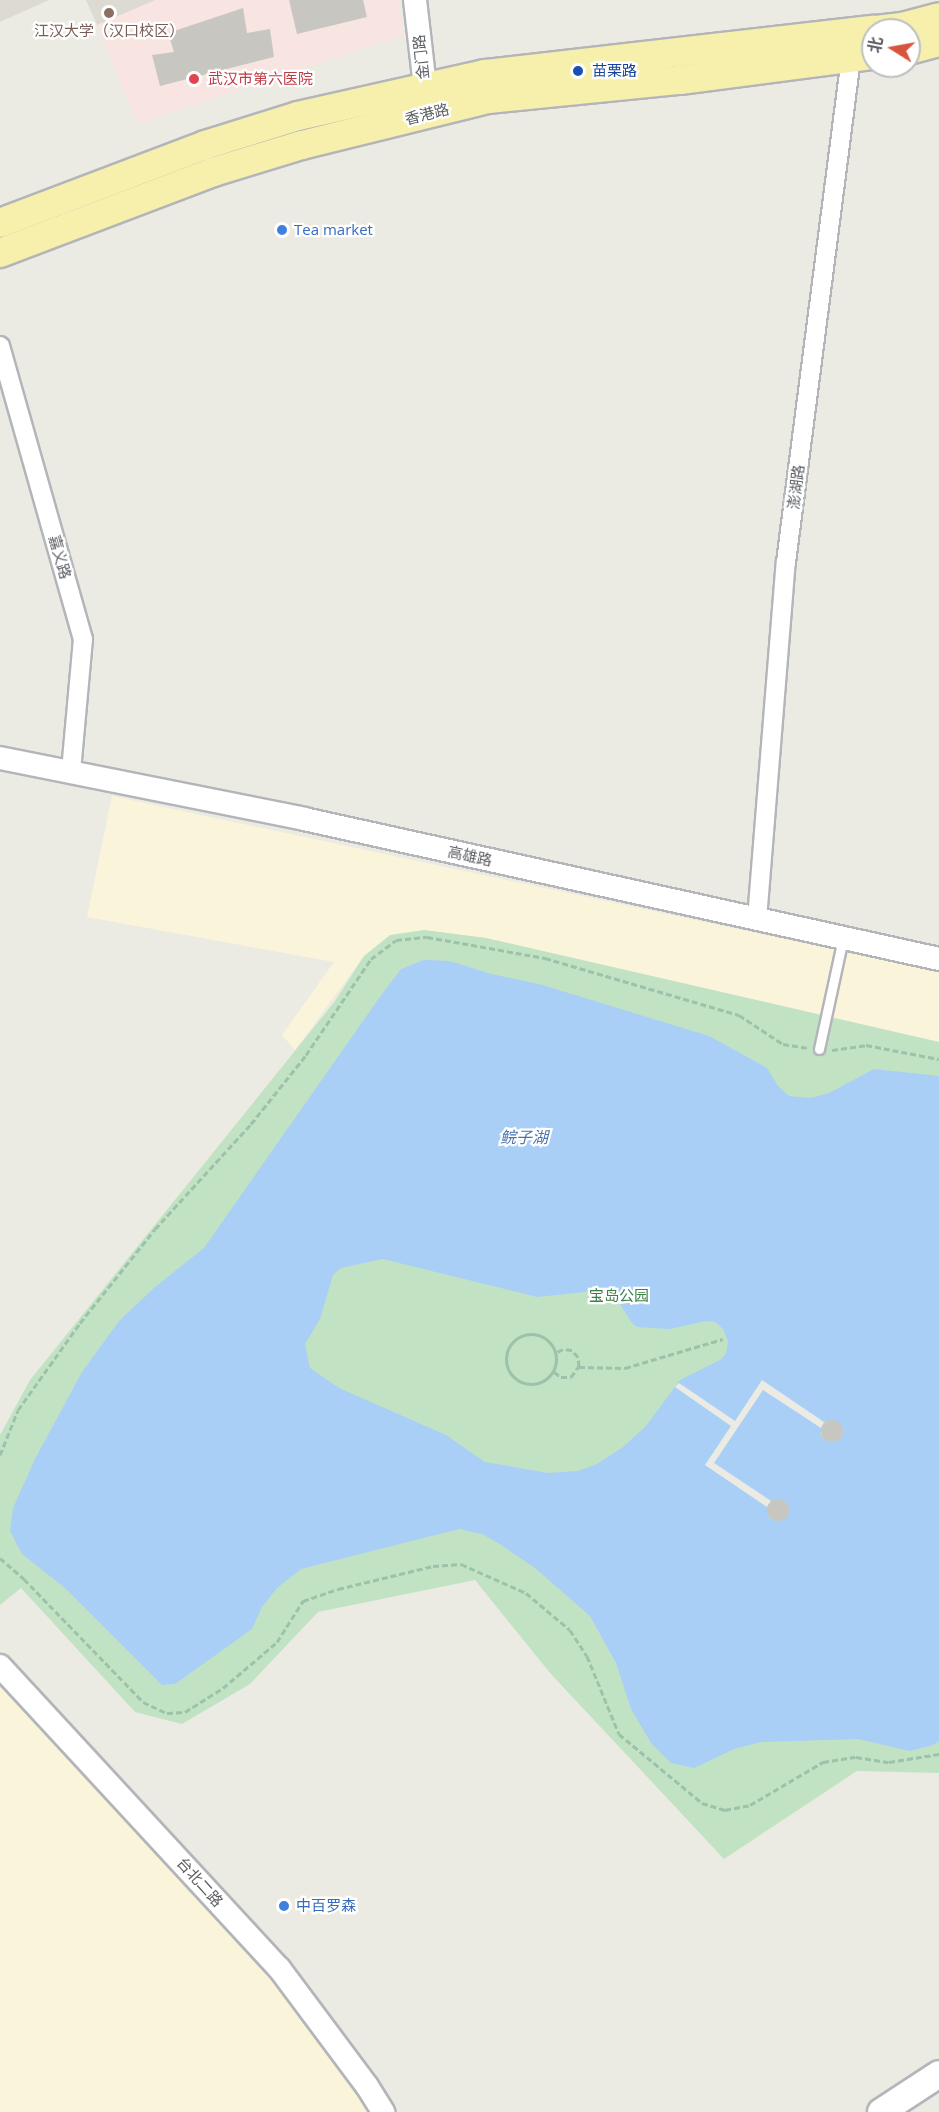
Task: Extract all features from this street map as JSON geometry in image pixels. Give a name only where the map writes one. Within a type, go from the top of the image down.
[{"type":"main road","name":"香港路","points":[[921,22],[939,17]]},
{"type":"main road","name":"香港路","points":[[0,253],[213,172],[302,145],[426,100],[485,74],[861,31]]},
{"type":"main road","points":[[921,47],[939,42]]},
{"type":"main road","name":"香港路","points":[[0,224],[205,145],[298,116],[426,100],[488,99],[680,80],[861,56]]},
{"type":"main road","points":[[881,2112],[939,2074]]},
{"type":"street","name":"金门路","points":[[415,0],[426,100]]},
{"type":"street","name":"澎湖路","points":[[757,919],[786,562],[861,63]]},
{"type":"street","name":"嘉义路","points":[[0,346],[83,639],[71,772]]},
{"type":"street","name":"高雄路","points":[[0,758],[304,819],[939,959]]},
{"type":"street","name":"台北二路","points":[[0,1666],[279,1968],[367,2086],[383,2112]]},
{"type":"lane","points":[[819,1049],[843,938]]},
{"type":"path","points":[[0,1455],[18,1410],[80,1323],[155,1229],[251,1124],[306,1055],[371,959],[396,940],[428,937],[545,958],[739,1015],[783,1044],[838,1051],[866,1045],[939,1059]]},
{"type":"path","points":[[525,1335],[540,1336],[548,1340],[555,1353],[553,1371],[540,1383],[523,1383],[510,1372],[506,1358],[512,1343],[525,1335]]},
{"type":"path","points":[[579,1367],[625,1368],[723,1339]]},
{"type":"path","points":[[553,1371],[566,1378],[575,1374],[579,1367],[578,1357],[572,1350],[563,1348],[555,1353]]},
{"type":"path","points":[[0,1558],[24,1579],[143,1702],[167,1713],[185,1712],[223,1688],[277,1642],[303,1601],[338,1589],[423,1568],[461,1564],[526,1593],[570,1630],[587,1656],[619,1734],[702,1803],[725,1810],[750,1805],[823,1762],[856,1757],[889,1762],[939,1754]]},
{"type":"shaded area","name":"江汉大学（汉口校区）","points":[[0,0],[49,0],[0,22]]},
{"type":"shaded area","name":"江汉大学（汉口校区）","points":[[86,0],[156,0],[97,25]]},
{"type":"shaded area","name":"武汉市第六医院","points":[[156,0],[399,0],[403,35],[137,124],[97,25]]},
{"type":"shaded area","points":[[112,796],[939,972],[939,1042],[486,938],[424,930],[364,956],[295,1050],[282,1035],[334,962],[87,917]]},
{"type":"shaded area","points":[[0,1687],[96,1784],[274,1975],[375,2112],[0,2112]]},
{"type":"green space","name":"鲩子湖","points":[[424,930],[486,938],[939,1042],[939,1773],[857,1771],[724,1859],[550,1673],[475,1580],[318,1612],[250,1684],[182,1724],[135,1712],[21,1588],[0,1605],[0,1435],[30,1380],[335,1001],[364,956],[390,935]]},
{"type":"water","name":"鲩子湖","points":[[424,960],[450,961],[491,974],[539,984],[709,1036],[767,1068],[778,1086],[789,1096],[811,1098],[829,1093],[874,1069],[939,1076],[939,1741],[933,1745],[910,1751],[858,1739],[761,1742],[734,1749],[694,1768],[671,1763],[651,1743],[631,1709],[616,1663],[590,1616],[535,1568],[498,1543],[482,1534],[459,1529],[301,1569],[277,1588],[262,1607],[252,1629],[175,1684],[162,1685],[65,1588],[22,1554],[10,1531],[13,1508],[35,1459],[82,1372],[119,1321],[155,1287],[204,1248],[401,969]],"holes":[[[383,1259],[537,1297],[594,1291],[609,1294],[616,1298],[637,1327],[670,1329],[706,1321],[715,1322],[723,1329],[728,1341],[726,1354],[720,1360],[680,1380],[646,1426],[623,1447],[597,1464],[578,1471],[548,1473],[485,1462],[446,1435],[339,1388],[310,1368],[305,1344],[320,1319],[333,1275],[341,1268]],[[831,1420],[842,1426],[843,1434],[839,1440],[832,1442],[825,1440],[820,1434],[824,1422]],[[778,1499],[788,1505],[789,1513],[779,1521],[771,1519],[767,1513],[771,1501]]]},
{"type":"pier","points":[[762,1380],[824,1422],[821,1428],[763,1390],[714,1463],[771,1501],[767,1507],[705,1465],[731,1426],[675,1387],[679,1383],[735,1421]]},
{"type":"building","points":[[289,0],[363,0],[367,17],[297,34]]},
{"type":"building","points":[[243,8],[247,33],[270,29],[274,57],[160,86],[152,55],[174,52],[168,33]]},
{"type":"building","points":[[832,1420],[840,1423],[843,1431],[840,1439],[832,1442],[824,1439],[821,1431],[824,1423]]},
{"type":"building","points":[[778,1499],[786,1502],[789,1510],[786,1518],[778,1521],[770,1518],[767,1510],[770,1502]]},
{"type":"place","name":"江汉大学（汉口校区）","points":[[109,13]]},
{"type":"place","name":"苗栗路","points":[[578,71]]},
{"type":"place","name":"武汉市第六医院","points":[[194,79]]},
{"type":"place","name":"Tea market","points":[[282,230]]},
{"type":"place","name":"中百罗森","points":[[284,1906]]},
{"type":"park label","name":"宝岛公园","points":[[619,1296]]}]
